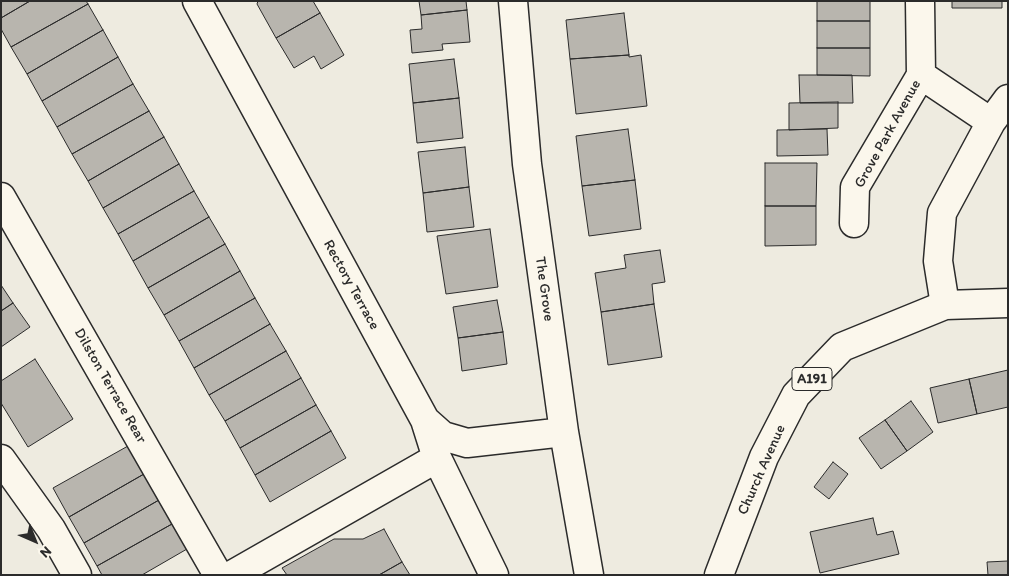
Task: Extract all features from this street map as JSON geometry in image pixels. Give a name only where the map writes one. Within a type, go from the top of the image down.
[{"type":"street","name":"Rectory Terrace","points":[[197,1],[425,420],[437,458],[494,575]]},
{"type":"street","name":"The Grove","points":[[514,1],[527,164],[564,432],[589,575]]},
{"type":"street","name":"Grove Park Avenue","points":[[854,223],[855,187],[921,75],[920,1]]},
{"type":"street","name":"Grove Park Avenue","points":[[921,75],[991,122]]},
{"type":"street","points":[[945,305],[938,261],[942,213],[991,122],[1008,98]]},
{"type":"street","name":"Dilston Terrace Rear","points":[[1,197],[218,575]]},
{"type":"street","name":"Church Avenue","points":[[720,575],[764,457],[796,395],[842,346],[945,305],[1008,303]]},
{"type":"street","points":[[425,420],[443,436],[467,443],[564,432]]},
{"type":"street","points":[[232,575],[268,566],[437,458]]},
{"type":"street","points":[[1,459],[51,529],[77,575]]},
{"type":"building","points":[[1,1],[30,1],[1,18]]},
{"type":"building","points":[[30,1],[86,1],[88,4],[11,47],[1,29],[1,18]]},
{"type":"building","points":[[258,1],[313,1],[320,13],[276,38],[257,4]]},
{"type":"building","points":[[419,1],[466,1],[467,10],[421,15]]},
{"type":"building","points":[[817,1],[870,1],[870,21],[817,21]]},
{"type":"building","points":[[952,1],[1002,1],[1002,8],[952,8]]},
{"type":"building","points":[[88,4],[103,30],[27,74],[11,47]]},
{"type":"building","points":[[467,10],[470,42],[442,44],[443,50],[412,53],[410,30],[422,29],[421,15]]},
{"type":"building","points":[[320,13],[344,55],[321,69],[314,56],[294,68],[276,38]]},
{"type":"building","points":[[624,13],[629,55],[570,59],[566,20]]},
{"type":"building","points":[[817,21],[870,21],[870,48],[817,48]]},
{"type":"building","points":[[103,30],[118,57],[42,101],[27,74]]},
{"type":"building","points":[[817,48],[870,48],[870,76],[817,75]]},
{"type":"building","points":[[629,55],[629,57],[641,55],[647,106],[576,114],[570,59]]},
{"type":"building","points":[[118,57],[133,84],[57,127],[42,101]]},
{"type":"building","points":[[454,59],[459,98],[413,103],[409,64]]},
{"type":"building","points":[[799,75],[852,75],[853,103],[800,103]]},
{"type":"building","points":[[133,84],[149,111],[72,154],[57,127]]},
{"type":"building","points":[[459,98],[463,138],[417,143],[413,103]]},
{"type":"building","points":[[838,102],[838,128],[789,130],[789,103]]},
{"type":"building","points":[[149,111],[164,137],[88,181],[72,154]]},
{"type":"building","points":[[628,129],[635,180],[582,186],[576,136]]},
{"type":"building","points":[[827,129],[828,155],[777,156],[777,130]]},
{"type":"building","points":[[164,137],[179,164],[103,208],[88,181]]},
{"type":"building","points":[[465,147],[469,187],[423,193],[418,152]]},
{"type":"building","points":[[765,163],[817,163],[816,206],[765,206]]},
{"type":"building","points":[[179,164],[194,191],[118,234],[103,208]]},
{"type":"building","points":[[635,180],[641,229],[589,236],[582,186]]},
{"type":"building","points":[[469,187],[474,227],[427,232],[423,193]]},
{"type":"building","points":[[194,191],[209,217],[133,261],[118,234]]},
{"type":"building","points":[[765,206],[816,206],[816,245],[765,246]]},
{"type":"building","points":[[209,217],[225,244],[148,288],[133,261]]},
{"type":"building","points":[[490,229],[498,287],[446,294],[437,236]]},
{"type":"building","points":[[225,244],[240,271],[164,315],[148,288]]},
{"type":"building","points":[[660,250],[665,282],[652,284],[654,304],[601,312],[595,273],[626,268],[624,255]]},
{"type":"building","points":[[240,271],[255,298],[179,341],[164,315]]},
{"type":"building","points":[[1,285],[13,303],[1,311]]},
{"type":"building","points":[[255,298],[270,324],[194,368],[179,341]]},
{"type":"building","points":[[497,300],[503,332],[458,338],[453,307]]},
{"type":"building","points":[[13,303],[30,327],[1,347],[1,311]]},
{"type":"building","points":[[654,304],[662,357],[608,365],[601,312]]},
{"type":"building","points":[[270,324],[286,351],[209,395],[194,368]]},
{"type":"building","points":[[503,332],[507,364],[462,371],[458,338]]},
{"type":"building","points":[[286,351],[301,378],[225,421],[209,395]]},
{"type":"building","points":[[35,359],[73,419],[28,447],[1,403],[1,381]]},
{"type":"building","points":[[1008,370],[1008,407],[977,414],[969,379]]},
{"type":"building","points":[[301,378],[316,405],[240,448],[225,421]]},
{"type":"building","points":[[969,379],[977,414],[938,423],[930,388]]},
{"type":"building","points":[[911,401],[933,432],[907,451],[885,420]]},
{"type":"building","points":[[316,405],[331,431],[255,475],[240,448]]},
{"type":"building","points":[[885,420],[907,451],[881,469],[859,438]]},
{"type":"building","points":[[331,431],[346,458],[270,502],[255,475]]},
{"type":"building","points":[[128,446],[144,474],[69,517],[53,488]]},
{"type":"building","points":[[833,462],[848,474],[829,499],[814,487]]},
{"type":"building","points":[[144,474],[159,500],[84,543],[69,517]]},
{"type":"building","points":[[159,500],[172,524],[97,566],[84,543]]},
{"type":"building","points":[[873,518],[877,535],[893,531],[899,554],[820,573],[810,532]]},
{"type":"building","points":[[172,524],[187,549],[142,575],[102,575],[97,566]]},
{"type":"building","points":[[384,529],[402,562],[379,575],[287,575],[282,568],[334,539],[363,539]]},
{"type":"building","points":[[1008,561],[1008,575],[988,575],[987,562]]},
{"type":"building","points":[[402,562],[410,575],[379,575]]}]
